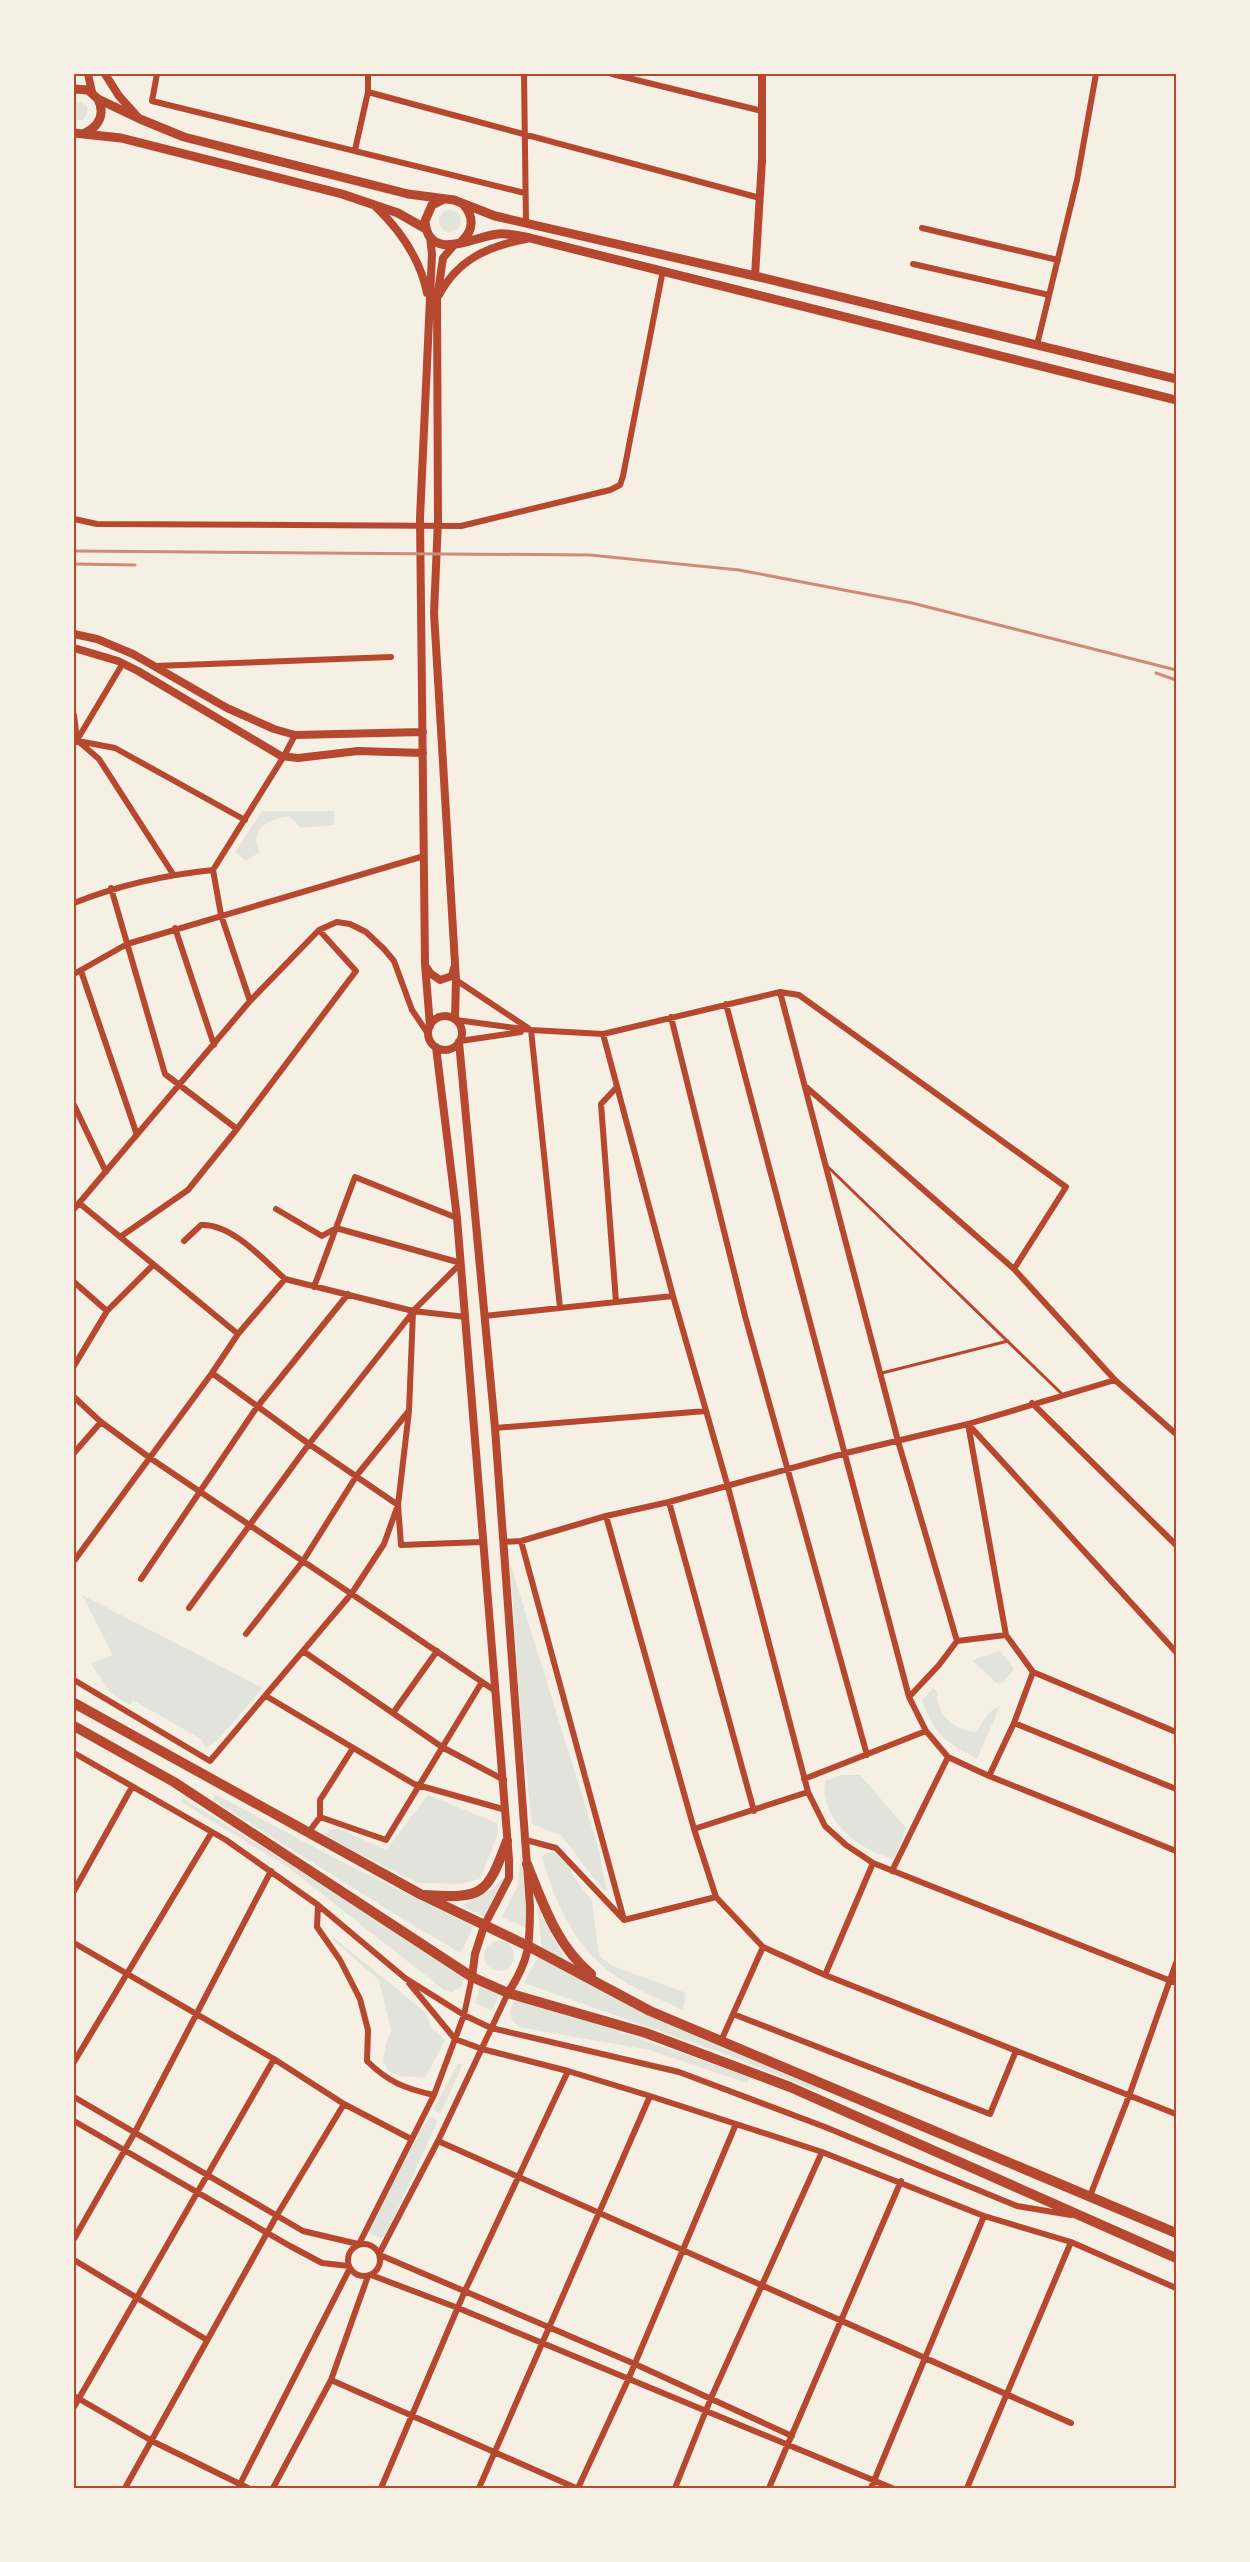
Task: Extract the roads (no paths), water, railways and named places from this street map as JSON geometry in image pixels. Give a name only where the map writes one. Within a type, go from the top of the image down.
[{"type":"highway","points":[[74,1703],[420,1894],[530,1947],[650,2011],[1176,2233]]},
{"type":"highway","points":[[74,1726],[174,1782],[472,1977],[508,1993],[646,2033],[790,2087],[1176,2258]]},
{"type":"highway","points":[[420,1894],[462,1897],[482,1889],[494,1876],[507,1841]]},
{"type":"highway","points":[[527,1864],[550,1919],[574,1960],[613,1991]]},
{"type":"main road","points":[[77,133],[92,129],[99,121],[102,111],[88,74]]},
{"type":"main road","points":[[105,74],[119,96],[140,119]]},
{"type":"main road","points":[[74,88],[83,88],[140,119],[184,136],[408,194],[448,199],[478,210],[525,222],[1176,380]]},
{"type":"main road","points":[[77,133],[121,138],[373,203],[405,217],[440,244],[504,234],[530,238],[1176,400]]},
{"type":"main road","points":[[428,233],[425,221],[428,210],[437,202],[448,199]]},
{"type":"main road","points":[[458,243],[470,232],[472,221],[468,210],[460,202]]},
{"type":"street","points":[[157,74],[152,101],[525,193]]},
{"type":"street","points":[[355,150],[368,92],[368,74]]},
{"type":"street","points":[[524,74],[525,222]]},
{"type":"street","points":[[612,74],[762,111]]},
{"type":"street","points":[[755,276],[760,198],[762,74]]},
{"type":"street","points":[[1037,345],[1077,180],[1096,74]]},
{"type":"street","points":[[368,92],[760,198]]},
{"type":"street","points":[[373,203],[398,228],[409,246],[426,286],[429,303]]},
{"type":"street","points":[[922,228],[1058,260]]},
{"type":"street","points":[[239,2487],[349,2267],[348,2254],[359,2244],[434,2095],[464,2015],[475,1954],[484,1926],[509,1878],[504,1780],[494,1690],[466,1317],[457,1218],[436,1047],[430,1030],[426,964],[420,518],[432,254],[428,233]]},
{"type":"street","points":[[437,299],[456,271],[479,252],[530,238]]},
{"type":"street","points":[[273,2488],[331,2380],[370,2275],[379,2266],[380,2254],[438,2141],[508,1993],[525,1963],[530,1947],[530,1906],[495,1428],[460,1042],[462,1029],[456,1020],[456,980],[434,613],[438,520],[437,299],[443,258],[458,243]]},
{"type":"street","points":[[913,264],[1049,295]]},
{"type":"street","points":[[74,519],[97,524],[461,526],[610,490],[620,485],[623,476],[663,270]]},
{"type":"street","points":[[74,634],[97,639],[133,654],[227,708],[274,729],[295,735],[423,732]]},
{"type":"street","points":[[74,648],[123,663],[284,756],[298,758],[357,751],[423,753]]},
{"type":"street","points":[[154,666],[391,657]]},
{"type":"street","points":[[75,742],[123,663]]},
{"type":"street","points":[[74,714],[75,742]]},
{"type":"street","points":[[250,1001],[221,915],[213,870],[295,735]]},
{"type":"street","points":[[75,742],[115,748],[245,820]]},
{"type":"street","points":[[75,742],[99,759],[173,874]]},
{"type":"street","points":[[74,974],[127,944],[424,856]]},
{"type":"street","points":[[74,903],[111,888],[173,874],[213,870]]},
{"type":"street","points":[[111,888],[165,1074],[237,1129]]},
{"type":"street","points":[[74,1209],[250,1001],[319,930],[337,922],[350,924],[366,932],[393,961],[412,1010],[430,1030]]},
{"type":"street","points":[[175,928],[213,1045]]},
{"type":"street","points":[[120,1237],[188,1190],[356,971],[319,930]]},
{"type":"street","points":[[426,964],[430,973],[440,980],[452,976],[454,965]]},
{"type":"street","points":[[81,971],[137,1135]]},
{"type":"street","points":[[456,980],[531,1030]]},
{"type":"street","points":[[430,1030],[441,1017],[531,1030],[603,1034],[780,992],[799,995],[1066,1187],[1014,1269]]},
{"type":"street","points":[[780,992],[898,1441],[957,1641]]},
{"type":"street","points":[[726,1004],[909,1697],[926,1731],[948,1757],[988,1776],[1176,1851]]},
{"type":"street","points":[[671,1017],[745,1316],[867,1755]]},
{"type":"street","points":[[436,1047],[448,1049],[460,1042],[531,1030]]},
{"type":"street","points":[[531,1030],[560,1308]]},
{"type":"street","points":[[603,1034],[673,1296],[728,1487],[804,1779],[825,1826],[846,1845],[873,1863],[1173,1982]]},
{"type":"street","points":[[804,1085],[1014,1269],[1116,1380],[1176,1434]]},
{"type":"street","points":[[616,1088],[602,1104],[616,1302]]},
{"type":"street","points":[[74,1105],[106,1172]]},
{"type":"street","points":[[314,1287],[355,1177],[457,1218]]},
{"type":"street","points":[[79,1203],[238,1334]]},
{"type":"street","points":[[276,1209],[322,1236],[336,1228],[461,1263]]},
{"type":"street","points":[[184,1241],[201,1225],[217,1227],[250,1248],[285,1279],[413,1311],[466,1317]]},
{"type":"street","points":[[189,1608],[309,1444],[413,1311],[461,1263]]},
{"type":"street","points":[[74,1366],[107,1311],[153,1264]]},
{"type":"street","points":[[74,1561],[238,1334],[285,1279]]},
{"type":"street","points":[[74,1282],[107,1311]]},
{"type":"street","points":[[141,1579],[257,1407],[348,1294]]},
{"type":"street","points":[[484,1316],[673,1296]]},
{"type":"street","points":[[413,1311],[409,1411],[398,1505],[401,1545],[482,1542]]},
{"type":"street","points":[[212,1373],[398,1505]]},
{"type":"street","points":[[503,1542],[521,1541],[606,1516],[669,1502],[968,1424],[1032,1403],[1116,1380]]},
{"type":"street","points":[[74,1397],[101,1422],[150,1458],[494,1690]]},
{"type":"street","points":[[1032,1403],[1176,1545]]},
{"type":"street","points":[[246,1634],[303,1561],[357,1475],[409,1411]]},
{"type":"street","points":[[495,1428],[706,1411]]},
{"type":"street","points":[[74,1454],[101,1422]]},
{"type":"street","points":[[968,1424],[1006,1635],[1033,1672],[1176,1732]]},
{"type":"street","points":[[968,1424],[1176,1652]]},
{"type":"street","points":[[669,1502],[754,1811]]},
{"type":"street","points":[[74,1680],[210,1761],[352,1593],[384,1544],[398,1505]]},
{"type":"street","points":[[606,1516],[694,1829],[716,1897],[763,1947],[825,1976],[1176,2115]]},
{"type":"street","points":[[521,1541],[624,1920]]},
{"type":"street","points":[[909,1697],[939,1665],[957,1641],[1006,1635]]},
{"type":"street","points":[[393,1713],[437,1651]]},
{"type":"street","points":[[303,1652],[442,1747],[504,1780]]},
{"type":"street","points":[[988,1776],[1014,1723],[1033,1672]]},
{"type":"street","points":[[320,1817],[386,1840],[482,1682]]},
{"type":"street","points":[[266,1696],[420,1786],[506,1810]]},
{"type":"street","points":[[1014,1723],[1176,1789]]},
{"type":"street","points":[[804,1779],[926,1731]]},
{"type":"street","points":[[308,1833],[320,1817],[320,1800],[353,1748]]},
{"type":"street","points":[[74,1754],[212,1832],[318,1905],[405,1978],[464,2015],[491,2028],[679,2072],[825,2127],[1017,2206],[1089,2218]]},
{"type":"street","points":[[892,1871],[948,1757]]},
{"type":"street","points":[[74,1891],[132,1787]]},
{"type":"street","points":[[694,1829],[808,1792]]},
{"type":"street","points":[[74,2062],[212,1832]]},
{"type":"street","points":[[525,1840],[556,1848],[624,1920]]},
{"type":"street","points":[[825,1976],[873,1863]]},
{"type":"street","points":[[74,2239],[198,2015],[271,1871]]},
{"type":"street","points":[[624,1920],[716,1897]]},
{"type":"street","points":[[318,1905],[317,1927],[340,1960],[360,1999],[368,2030],[367,2061],[379,2073],[407,2089],[434,2095]]},
{"type":"street","points":[[74,1943],[274,2059],[344,2104],[411,2139]]},
{"type":"street","points":[[721,2041],[763,1947]]},
{"type":"street","points":[[1090,2196],[1173,1982],[1176,1963]]},
{"type":"street","points":[[405,1978],[455,2039],[482,2049],[568,2071],[650,2096],[822,2152],[901,2181],[984,2216],[1071,2242],[1176,2288]]},
{"type":"street","points":[[733,2014],[990,2114],[1016,2051]]},
{"type":"street","points":[[74,2407],[76,2398],[198,2194],[274,2059]]},
{"type":"street","points":[[381,2488],[464,2293],[568,2071]]},
{"type":"street","points":[[479,2488],[650,2096]]},
{"type":"street","points":[[74,2097],[303,2231],[373,2246],[380,2254],[464,2293],[550,2327],[792,2436]]},
{"type":"street","points":[[125,2488],[277,2215],[344,2104]]},
{"type":"street","points":[[74,2121],[267,2234],[322,2263],[349,2267],[357,2274],[370,2275],[458,2308],[706,2413],[892,2488]]},
{"type":"street","points":[[331,2380],[577,2488],[628,2380],[736,2124]]},
{"type":"street","points":[[438,2141],[1071,2423]]},
{"type":"street","points":[[675,2488],[711,2398],[822,2152]]},
{"type":"street","points":[[769,2488],[901,2181]]},
{"type":"street","points":[[871,2488],[984,2216]]},
{"type":"street","points":[[967,2488],[1071,2242]]},
{"type":"street","points":[[74,2260],[207,2340]]},
{"type":"street","points":[[76,2398],[239,2487],[248,2488]]},
{"type":"lane","points":[[826,1165],[1063,1395]]},
{"type":"lane","points":[[881,1373],[1008,1341]]},
{"type":"railway","points":[[74,551],[590,555],[739,570],[912,603],[1176,670]]},
{"type":"railway","points":[[74,564],[135,565]]},
{"type":"railway","points":[[1156,673],[1176,680]]}]
